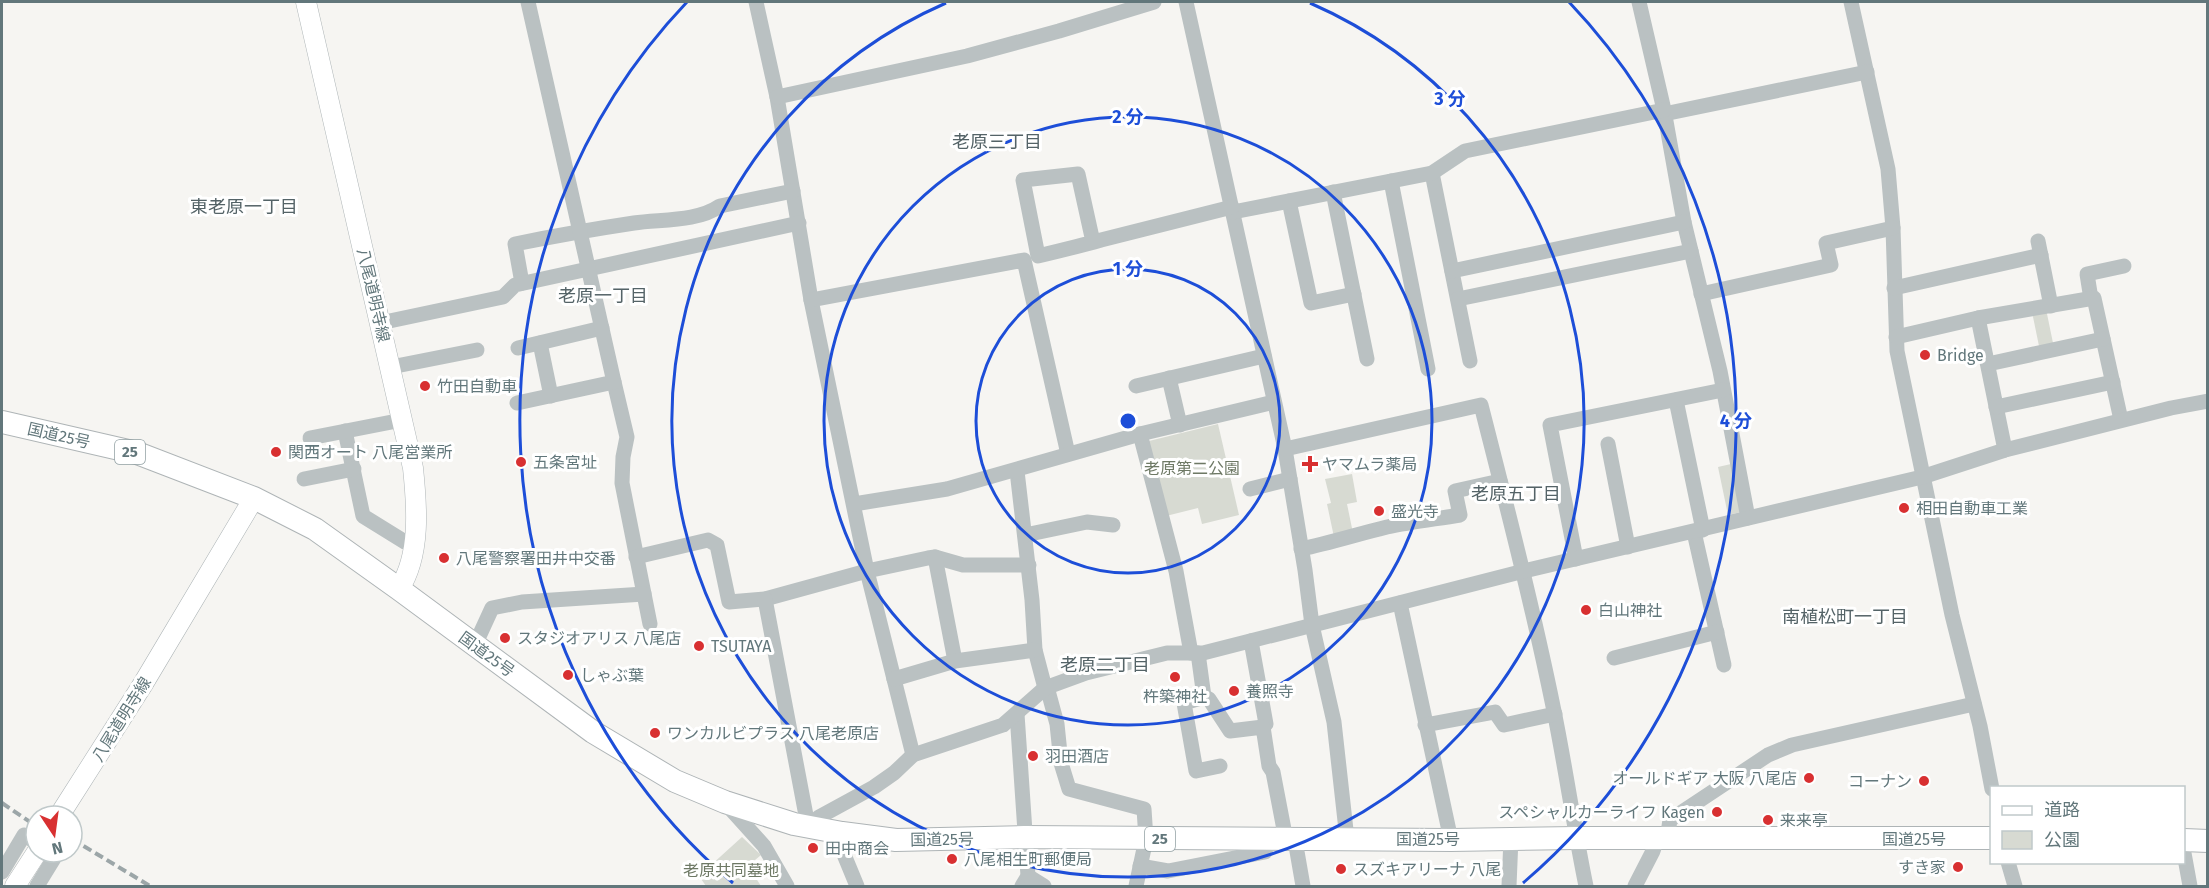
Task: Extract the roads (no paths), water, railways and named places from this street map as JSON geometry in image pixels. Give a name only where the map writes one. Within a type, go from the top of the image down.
[{"type":"highway","name":"国道25号","points":[[2,422],[137,453],[254,498],[315,529],[593,732],[675,781],[725,802],[808,826],[896,840],[1024,837],[1283,840],[1990,838]]},
{"type":"highway","points":[[2185,840],[2208,841]]},
{"type":"main road","name":"八尾道明寺線","points":[[306,2],[413,468],[417,524],[405,580],[399,589]]},
{"type":"main road","name":"八尾道明寺線","points":[[67,804],[149,675],[254,498]]},
{"type":"main road","points":[[15,886],[24,864]]},
{"type":"street","points":[[528,2],[627,437],[622,483],[650,624]]},
{"type":"street","points":[[756,2],[777,97],[811,300],[867,571],[913,755]]},
{"type":"street","points":[[777,97],[967,56],[1154,2]]},
{"type":"street","points":[[1186,2],[1285,450],[1312,625],[1334,722],[1347,839]]},
{"type":"street","points":[[1639,2],[1748,518]]},
{"type":"street","points":[[1851,2],[1888,169],[1893,228],[1897,351],[1922,477],[1991,786]]},
{"type":"street","points":[[1093,242],[1078,174],[1023,180],[1038,256],[1232,210],[1432,173],[1466,151],[1867,72]]},
{"type":"street","points":[[1432,173],[1470,361]]},
{"type":"street","points":[[1391,182],[1428,369]]},
{"type":"street","points":[[522,284],[515,244],[579,231],[677,219],[712,211],[720,206],[793,191]]},
{"type":"street","points":[[1333,192],[1367,359]]},
{"type":"street","points":[[1288,201],[1311,303],[1354,294]]},
{"type":"street","points":[[1452,271],[1684,222]]},
{"type":"street","points":[[380,323],[503,297],[515,285],[798,223]]},
{"type":"street","points":[[1701,294],[1831,265],[1826,243],[1893,228]]},
{"type":"street","points":[[1894,288],[2039,248],[2051,306]]},
{"type":"street","points":[[1458,299],[1691,251]]},
{"type":"street","points":[[811,300],[1024,260],[1068,454]]},
{"type":"street","points":[[2091,299],[2087,274],[2124,266]]},
{"type":"street","points":[[1896,337],[1978,318],[2094,298],[2121,420]]},
{"type":"street","points":[[1978,318],[2005,450]]},
{"type":"street","points":[[518,348],[602,328]]},
{"type":"street","points":[[1988,364],[2103,339]]},
{"type":"street","points":[[540,343],[551,396]]},
{"type":"street","points":[[391,367],[477,350]]},
{"type":"street","points":[[1136,386],[1264,356]]},
{"type":"street","points":[[1169,378],[1180,424]]},
{"type":"street","points":[[517,403],[614,382]]},
{"type":"street","points":[[1996,407],[2113,382]]},
{"type":"street","points":[[1576,560],[1550,425],[1722,390]]},
{"type":"street","points":[[1676,400],[1724,664]]},
{"type":"street","points":[[765,599],[808,826],[819,817],[874,787],[894,773],[913,755],[1003,725],[1046,688],[1086,673],[1167,653],[1194,653],[1251,641],[1524,571],[1922,477],[2005,450],[2121,420],[2208,401]]},
{"type":"street","points":[[854,504],[947,489],[1017,471],[1140,434],[1274,402]]},
{"type":"street","points":[[1285,450],[1481,405],[1524,571],[1555,714],[1586,886]]},
{"type":"street","points":[[310,438],[402,420]]},
{"type":"street","points":[[345,431],[363,516],[405,542],[414,545]]},
{"type":"street","points":[[1140,434],[1176,571],[1204,697]]},
{"type":"street","points":[[1608,444],[1628,547]]},
{"type":"street","points":[[304,479],[354,469]]},
{"type":"street","points":[[1017,471],[1029,565],[1035,650],[1057,724],[1061,763],[1069,789],[1144,809],[1146,839],[1136,886]]},
{"type":"street","points":[[1250,489],[1290,479]]},
{"type":"street","points":[[1301,549],[1391,526],[1460,515],[1455,491],[1500,481]]},
{"type":"street","points":[[1025,535],[1087,522],[1113,525]]},
{"type":"street","points":[[636,557],[708,540],[717,545],[729,603],[765,599],[867,571],[935,558],[963,565],[1029,565]]},
{"type":"street","points":[[935,558],[955,661]]},
{"type":"street","points":[[475,645],[492,608],[522,602],[644,594]]},
{"type":"street","points":[[1400,603],[1451,840]]},
{"type":"street","points":[[1614,658],[1717,632]]},
{"type":"street","points":[[1251,641],[1266,724],[1263,727],[1269,766],[1273,772],[1283,840],[1302,886]]},
{"type":"street","points":[[894,679],[955,661],[1035,650]]},
{"type":"street","points":[[1220,766],[1196,771],[1184,703],[1204,697],[1209,699],[1230,731],[1263,727]]},
{"type":"street","points":[[1635,886],[1653,851],[1662,839],[1670,820],[1768,755],[1792,745],[1974,704]]},
{"type":"street","points":[[1425,725],[1495,712],[1504,725],[1555,714]]},
{"type":"street","points":[[1017,714],[1025,881],[1044,886]]},
{"type":"street","points":[[725,802],[764,846],[787,886]]},
{"type":"street","points":[[842,833],[845,857],[857,886]]},
{"type":"street","points":[[2,872],[24,835]]},
{"type":"street","points":[[1509,886],[1511,838]]},
{"type":"street","points":[[1140,867],[1168,871],[1265,852],[1283,840]]},
{"type":"street","points":[[2185,858],[2190,886]]},
{"type":"street","points":[[37,886],[50,864]]},
{"type":"street","points":[[2009,864],[2015,886]]},
{"type":"railway","points":[[2,803],[24,818]]},
{"type":"railway","points":[[84,846],[150,886]]},
{"type":"place","name":"Bridge","points":[[1925,355]]},
{"type":"place","name":"竹田自動車","points":[[425,386]]},
{"type":"place","name":"関西オート 八尾営業所","points":[[276,452]]},
{"type":"place","name":"五条宮址","points":[[521,462]]},
{"type":"place","name":"ヤマムラ薬局","points":[[1310,464]]},
{"type":"place","name":"相田自動車工業","points":[[1904,508]]},
{"type":"place","name":"盛光寺","points":[[1379,511]]},
{"type":"place","name":"八尾警察署田井中交番","points":[[444,558]]},
{"type":"place","name":"白山神社","points":[[1586,610]]},
{"type":"place","name":"スタジオアリス 八尾店","points":[[505,638]]},
{"type":"place","name":"TSUTAYA","points":[[699,646]]},
{"type":"place","name":"しゃぶ葉","points":[[568,675]]},
{"type":"place","name":"杵築神社","points":[[1175,677]]},
{"type":"place","name":"養照寺","points":[[1234,691]]},
{"type":"place","name":"ワンカルビプラス 八尾老原店","points":[[655,733]]},
{"type":"place","name":"羽田酒店","points":[[1033,756]]},
{"type":"place","name":"オールドギア 大阪 八尾店","points":[[1809,778]]},
{"type":"place","name":"コーナン","points":[[1924,781]]},
{"type":"place","name":"スペシャルカーライフ Kagen","points":[[1717,812]]},
{"type":"place","name":"来来亭","points":[[1768,820]]},
{"type":"place","name":"田中商会","points":[[813,848]]},
{"type":"place","name":"八尾相生町郵便局","points":[[952,859]]},
{"type":"place","name":"すき家","points":[[1958,867]]},
{"type":"place","name":"スズキアリーナ 八尾","points":[[1341,869]]},
{"type":"district","name":"老原三丁目","points":[[997,142]]},
{"type":"district","name":"東老原一丁目","points":[[244,207]]},
{"type":"district","name":"老原一丁目","points":[[603,296]]},
{"type":"district","name":"老原五丁目","points":[[1516,494]]},
{"type":"district","name":"南植松町一丁目","points":[[1845,617]]},
{"type":"district","name":"老原二丁目","points":[[1105,665]]},
{"type":"park label","name":"老原第二公園","points":[[1192,468]]},
{"type":"park label","name":"老原共同墓地","points":[[731,870]]}]
